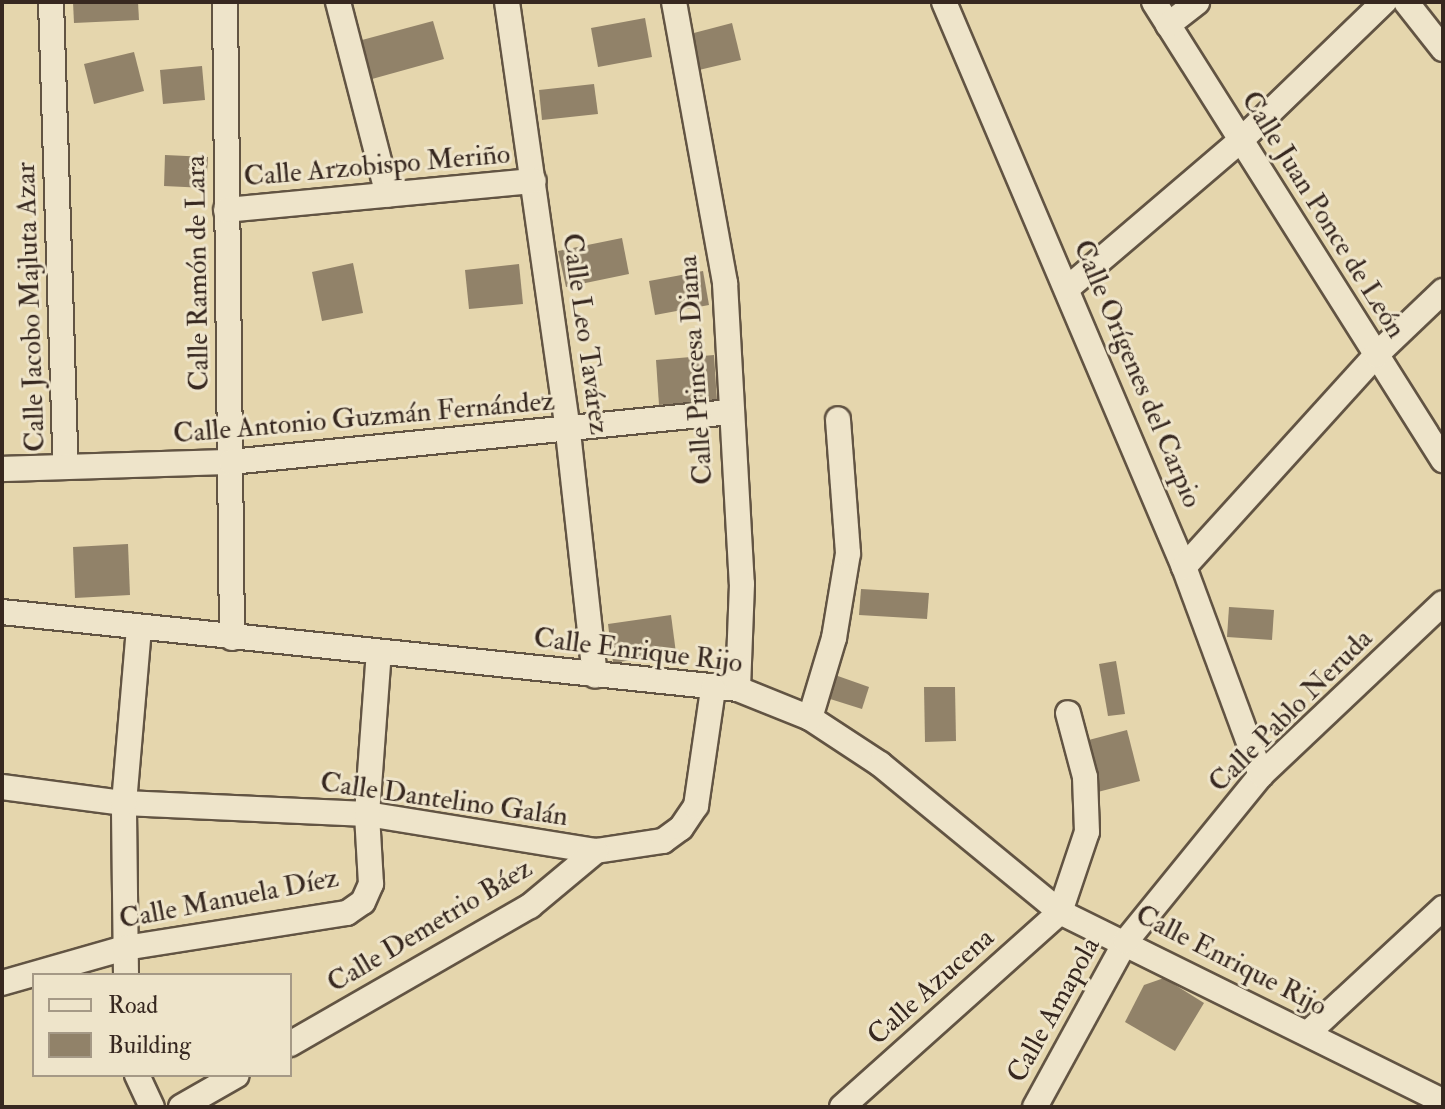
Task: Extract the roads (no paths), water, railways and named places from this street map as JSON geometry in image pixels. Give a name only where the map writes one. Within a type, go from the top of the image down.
[{"type":"street","name":"Calle Jacobo Majluta Azar","points":[[51,2],[66,467]]},
{"type":"street","name":"Calle Ramón de Lara","points":[[225,2],[232,638]]},
{"type":"street","points":[[338,2],[388,195]]},
{"type":"street","name":"Calle Leo Tavárez","points":[[507,2],[568,432],[595,676]]},
{"type":"street","name":"Calle Princesa Diana","points":[[674,2],[725,283],[742,584],[738,689]]},
{"type":"street","name":"Calle Orígenes del Carpio","points":[[944,2],[1069,287],[1184,567],[1261,775]]},
{"type":"street","name":"Calle Juan Ponce de León","points":[[1154,2],[1239,142],[1443,460]]},
{"type":"street","points":[[1168,25],[1197,2]]},
{"type":"street","points":[[1069,287],[1239,142],[1384,2]]},
{"type":"street","points":[[1406,2],[1443,49]]},
{"type":"street","name":"Calle Arzobispo Meriño","points":[[226,210],[534,181]]},
{"type":"street","points":[[1184,567],[1376,355],[1443,291]]},
{"type":"street","name":"Calle Antonio Guzmán Fernández","points":[[2,469],[231,462],[568,432],[730,412]]},
{"type":"street","points":[[810,718],[834,638],[848,553],[838,419]]},
{"type":"street","name":"Calle Pablo Neruda","points":[[1126,941],[1261,775],[1443,603]]},
{"type":"street","name":"Calle Enrique Rijo","points":[[2,612],[139,629],[713,689],[738,689],[810,718],[880,764],[1060,912],[1126,941],[1443,1101]]},
{"type":"street","points":[[126,973],[124,803],[139,629]]},
{"type":"street","name":"Calle Manuela Díez","points":[[37,973],[125,948],[347,913],[363,902],[371,884],[367,814],[379,652]]},
{"type":"street","name":"Calle Dantelino Galán","points":[[2,787],[124,803],[367,814],[596,851],[663,841],[681,828],[696,806],[713,689]]},
{"type":"street","points":[[1060,912],[1087,832],[1085,777],[1068,713]]},
{"type":"street","name":"Calle Demetrio Báez","points":[[292,1043],[530,906],[596,851]]},
{"type":"street","points":[[1308,1033],[1443,908]]},
{"type":"street","name":"Calle Azucena","points":[[842,1107],[1060,912]]},
{"type":"street","name":"Calle Amapola","points":[[1035,1107],[1126,941]]},
{"type":"street","name":"Calle Manuela Díez","points":[[2,983],[32,974]]},
{"type":"street","points":[[138,1077],[152,1107]]},
{"type":"street","points":[[181,1107],[234,1077]]}]
